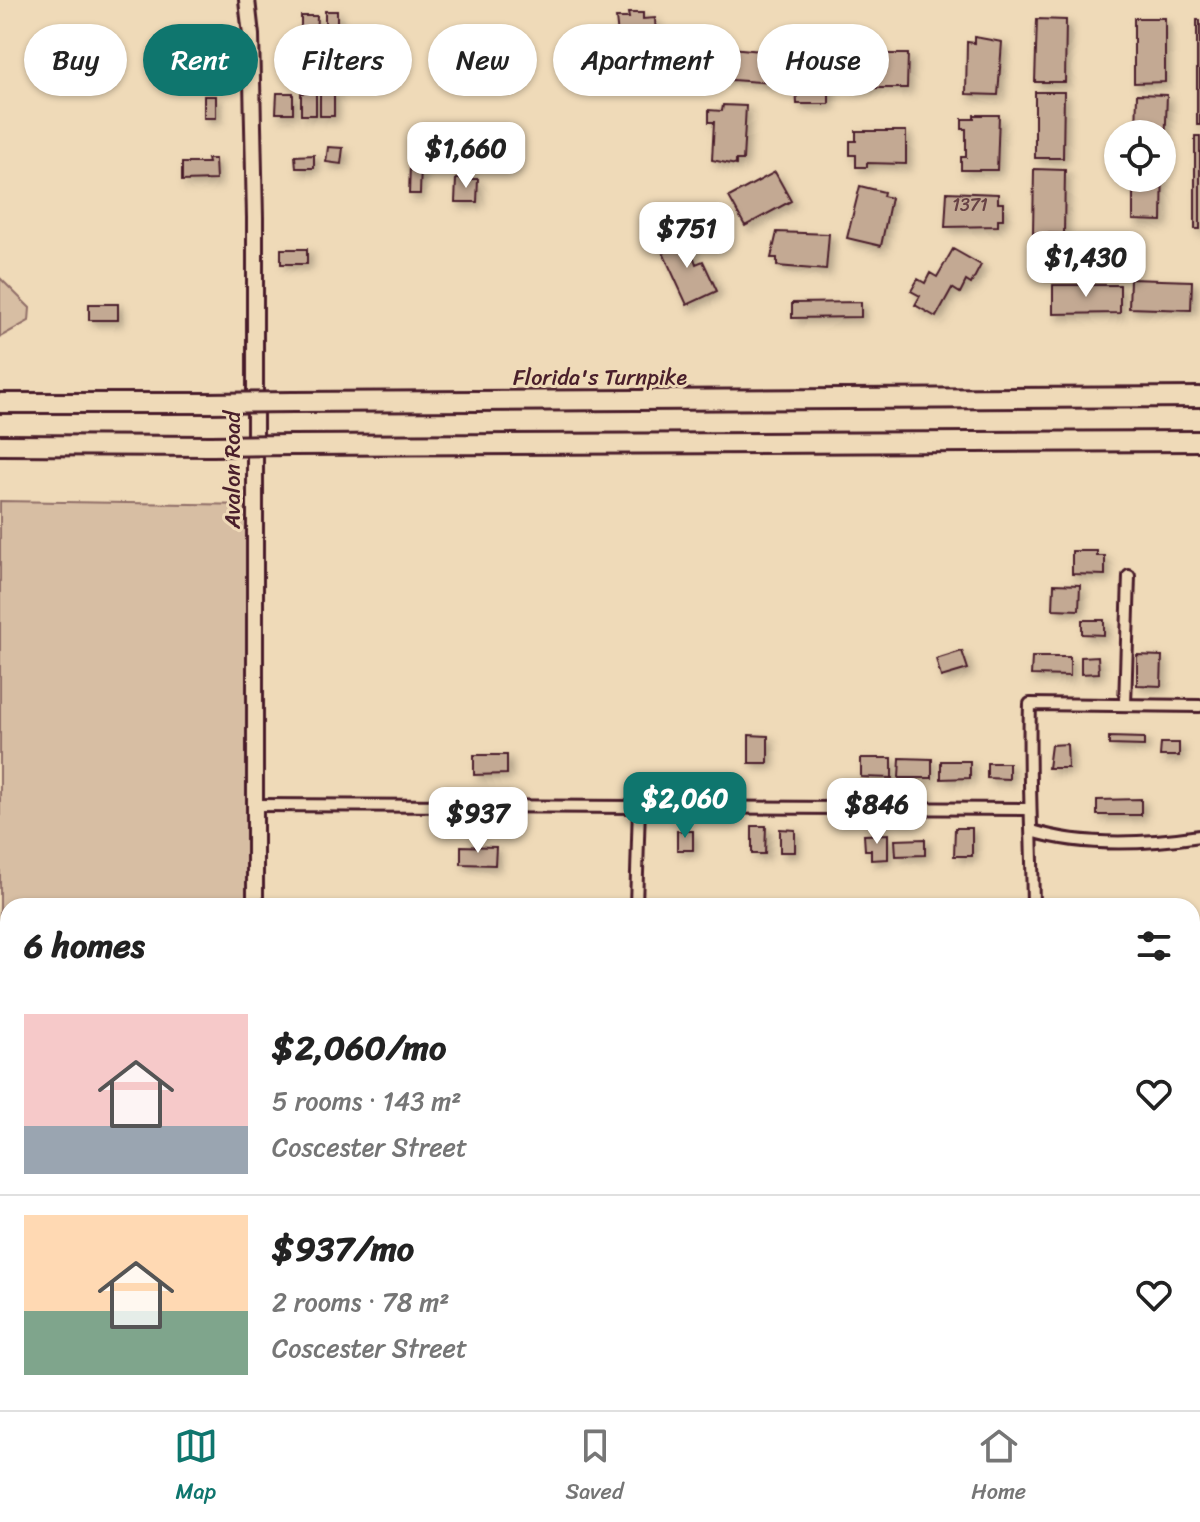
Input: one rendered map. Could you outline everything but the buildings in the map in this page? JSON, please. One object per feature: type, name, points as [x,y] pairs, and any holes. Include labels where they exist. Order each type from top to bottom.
[{"type":"highway","name":"Florida's Turnpike","points":[[0,403],[1200,397]]},
{"type":"highway","points":[[0,445],[1200,441]]},
{"type":"main road","name":"Avalon Road","points":[[247,0],[250,24]]},
{"type":"main road","name":"Avalon Road","points":[[252,24],[255,0]]},
{"type":"main road","name":"Avalon Road","points":[[251,96],[255,898]]},
{"type":"street","points":[[1125,705],[1129,576]]},
{"type":"street","points":[[1033,898],[1032,831],[1028,809],[1030,704],[1200,706]]},
{"type":"street","points":[[255,805],[1028,809]]},
{"type":"street","points":[[636,898],[639,806]]},
{"type":"street","points":[[1032,831],[1072,839],[1134,842],[1200,836]]},
{"type":"shaded area","points":[[0,278],[30,308],[29,321],[0,337]]},
{"type":"shaded area","points":[[0,501],[253,505],[255,898],[0,898]]}]
